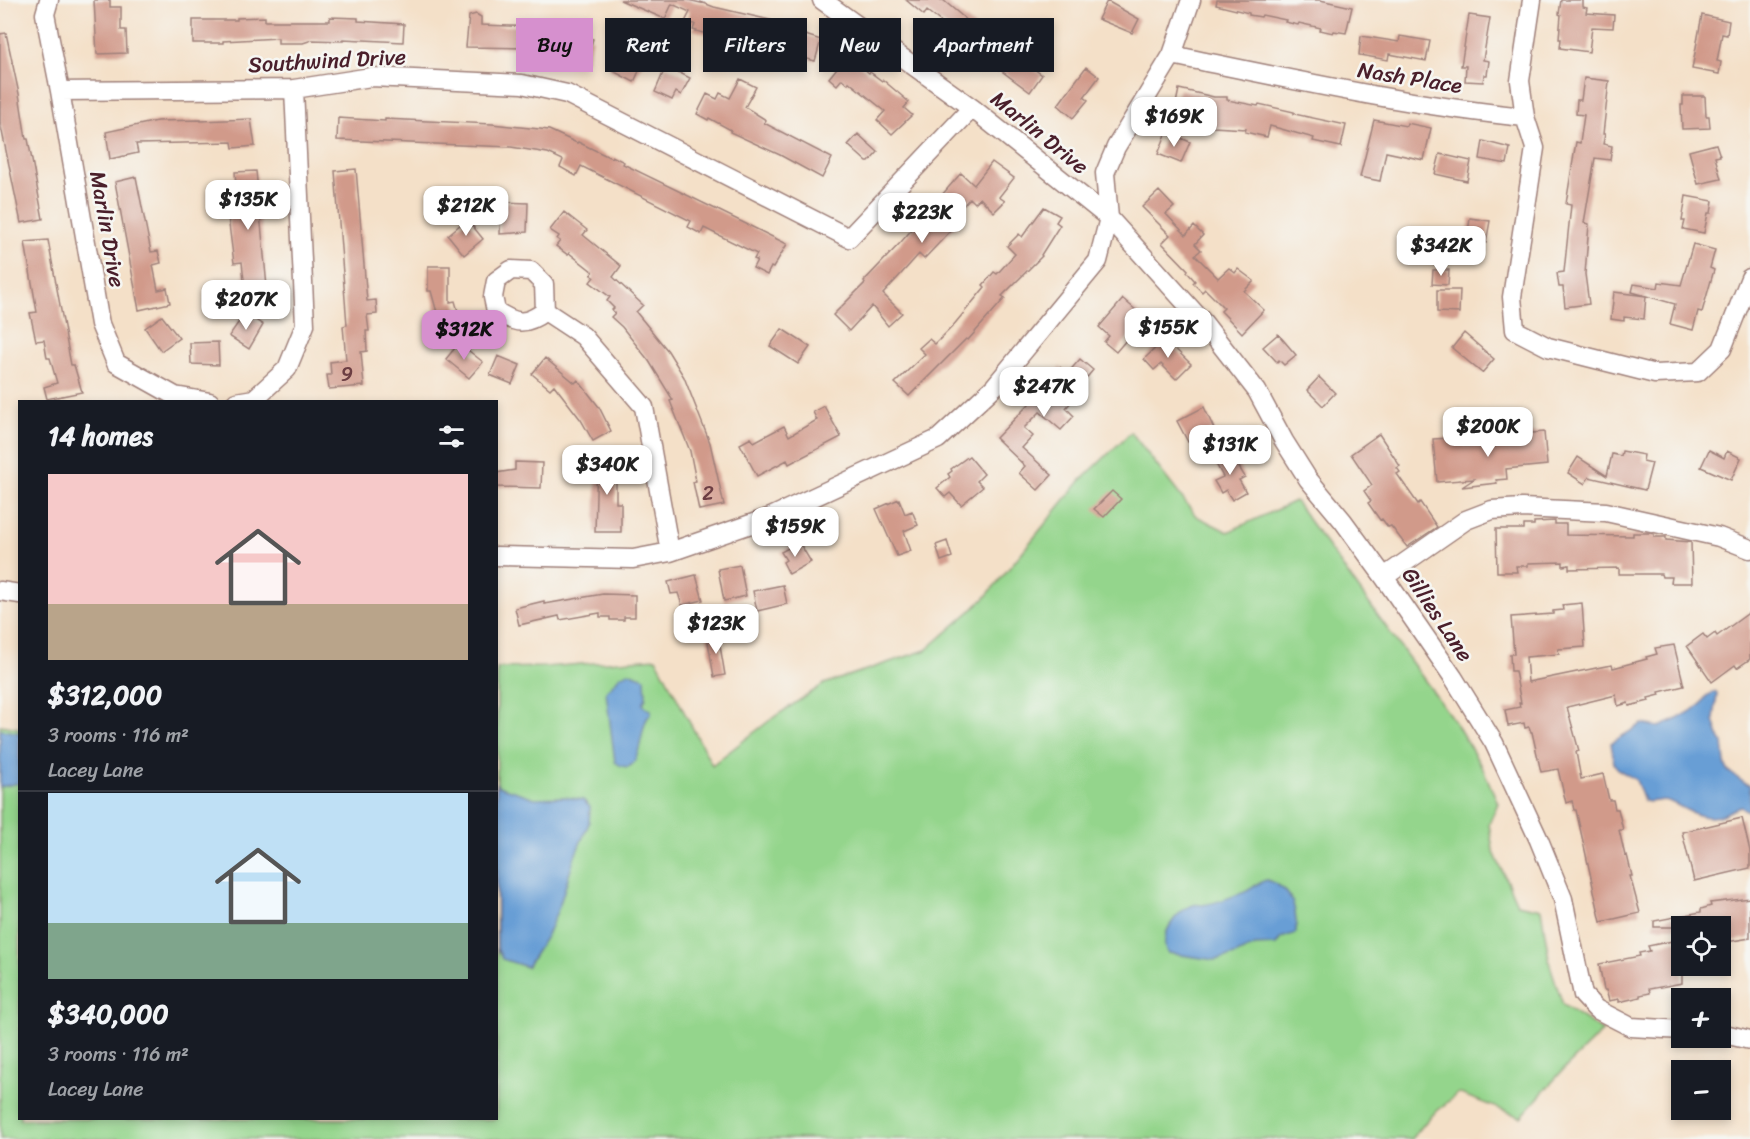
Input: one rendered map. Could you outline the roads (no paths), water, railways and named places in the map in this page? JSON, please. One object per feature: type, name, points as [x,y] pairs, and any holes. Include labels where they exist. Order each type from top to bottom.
[{"type":"street","name":"Marlin Drive","points":[[49,0],[45,14],[100,324],[116,363],[175,396],[198,400]]},
{"type":"street","name":"Marlin Drive","points":[[822,0],[972,108],[1109,218]]},
{"type":"street","points":[[498,556],[633,559],[670,552],[771,516],[938,439],[994,387],[1098,261],[1109,218],[1105,174],[1116,147],[1172,55],[1191,0]]},
{"type":"street","points":[[1532,0],[1520,81],[1525,117],[1535,148],[1512,297],[1515,330],[1548,347],[1655,374],[1698,372],[1722,349],[1750,278]]},
{"type":"street","name":"Nash Place","points":[[1172,55],[1371,96],[1449,109],[1525,117]]},
{"type":"street","name":"Southwind Drive","points":[[60,91],[294,88],[371,77],[522,84],[567,94],[849,238],[972,108]]},
{"type":"street","points":[[256,400],[287,369],[305,325],[294,88]]},
{"type":"street","name":"Gillies Lane","points":[[1109,218],[1203,322],[1257,390],[1284,441],[1308,479],[1343,521],[1384,577],[1453,677],[1494,743],[1539,840],[1563,900],[1583,995],[1596,1009],[1630,1027],[1671,1029]]},
{"type":"street","points":[[545,311],[583,336],[644,407],[670,552]]},
{"type":"street","points":[[1384,577],[1466,520],[1492,510],[1606,512],[1719,537],[1750,549]]},
{"type":"street","points":[[0,591],[18,594]]},
{"type":"street","points":[[1731,1036],[1750,1040]]},
{"type":"water","points":[[628,672],[645,678],[646,697],[643,704],[651,710],[651,714],[644,728],[636,759],[631,765],[625,767],[615,762],[606,692],[620,676]]},
{"type":"water","points":[[1715,692],[1717,694],[1714,720],[1723,743],[1725,763],[1728,771],[1750,785],[1750,812],[1741,807],[1718,816],[1704,817],[1668,801],[1644,801],[1636,780],[1619,770],[1614,764],[1611,743],[1642,724],[1659,727],[1674,721],[1700,706],[1706,696]]},
{"type":"water","points":[[0,730],[18,733],[18,783],[0,787]]},
{"type":"water","points":[[498,786],[535,798],[565,797],[583,800],[590,807],[589,823],[547,935],[527,967],[502,959],[498,950]]},
{"type":"water","points":[[1267,880],[1283,888],[1292,900],[1296,915],[1296,933],[1281,938],[1276,945],[1254,946],[1235,955],[1215,960],[1168,953],[1165,947],[1167,933],[1180,912],[1194,905],[1207,904],[1246,892]]}]
